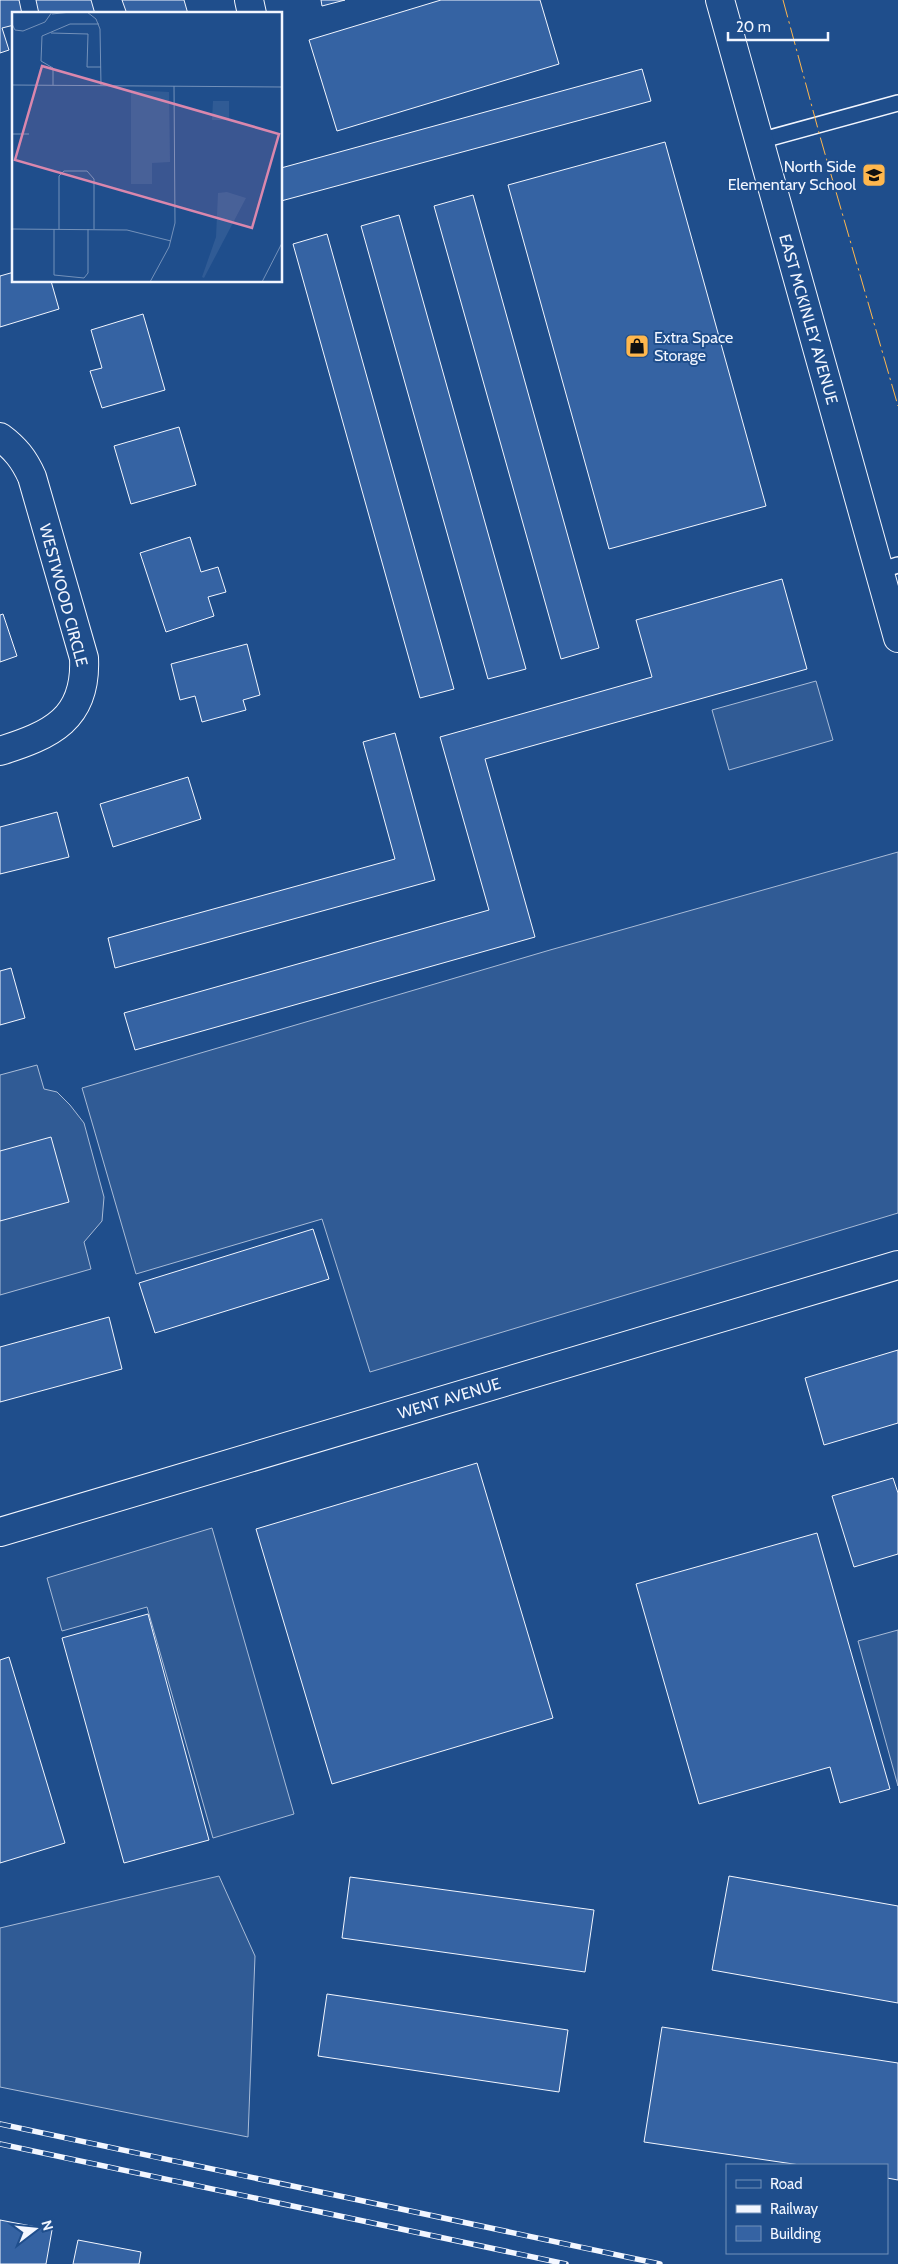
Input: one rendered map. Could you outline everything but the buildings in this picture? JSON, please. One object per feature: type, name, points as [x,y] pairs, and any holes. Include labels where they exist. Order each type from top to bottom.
[{"type":"street","name":"EAST MCKINLEY AVENUE","points":[[720,0],[760,141],[889,568],[898,638]]},
{"type":"street","name":"WESTWOOD CIRCLE","points":[[0,437],[14,448],[26,463],[32,477],[84,658],[85,677],[77,704],[59,726],[35,740],[0,750]]},
{"type":"street","name":"WENT AVENUE","points":[[0,1532],[898,1265]]},
{"type":"lane","points":[[760,141],[898,103]]},
{"type":"shaded area","points":[[816,681],[833,740],[729,770],[712,710]]},
{"type":"shaded area","points":[[898,852],[898,1213],[370,1372],[322,1219],[136,1274],[82,1088],[550,950]]},
{"type":"shaded area","points":[[37,1065],[44,1089],[57,1092],[84,1123],[104,1197],[102,1221],[84,1242],[91,1269],[0,1295],[0,1075]]},
{"type":"shaded area","points":[[212,1528],[294,1814],[213,1838],[147,1607],[62,1631],[47,1578]]},
{"type":"shaded area","points":[[898,1630],[898,1786],[858,1641]]},
{"type":"shaded area","points":[[219,1876],[255,1956],[248,2137],[0,2087],[0,1928]]},
{"type":"railway","points":[[0,2124],[660,2264]]},
{"type":"railway","points":[[0,2144],[566,2264]]},
{"type":"power","points":[[783,0],[821,140],[898,406]]},
{"type":"place","name":"North Side Elementary School","points":[[874,175]]},
{"type":"place","name":"Extra Space Storage","points":[[637,346]]}]
